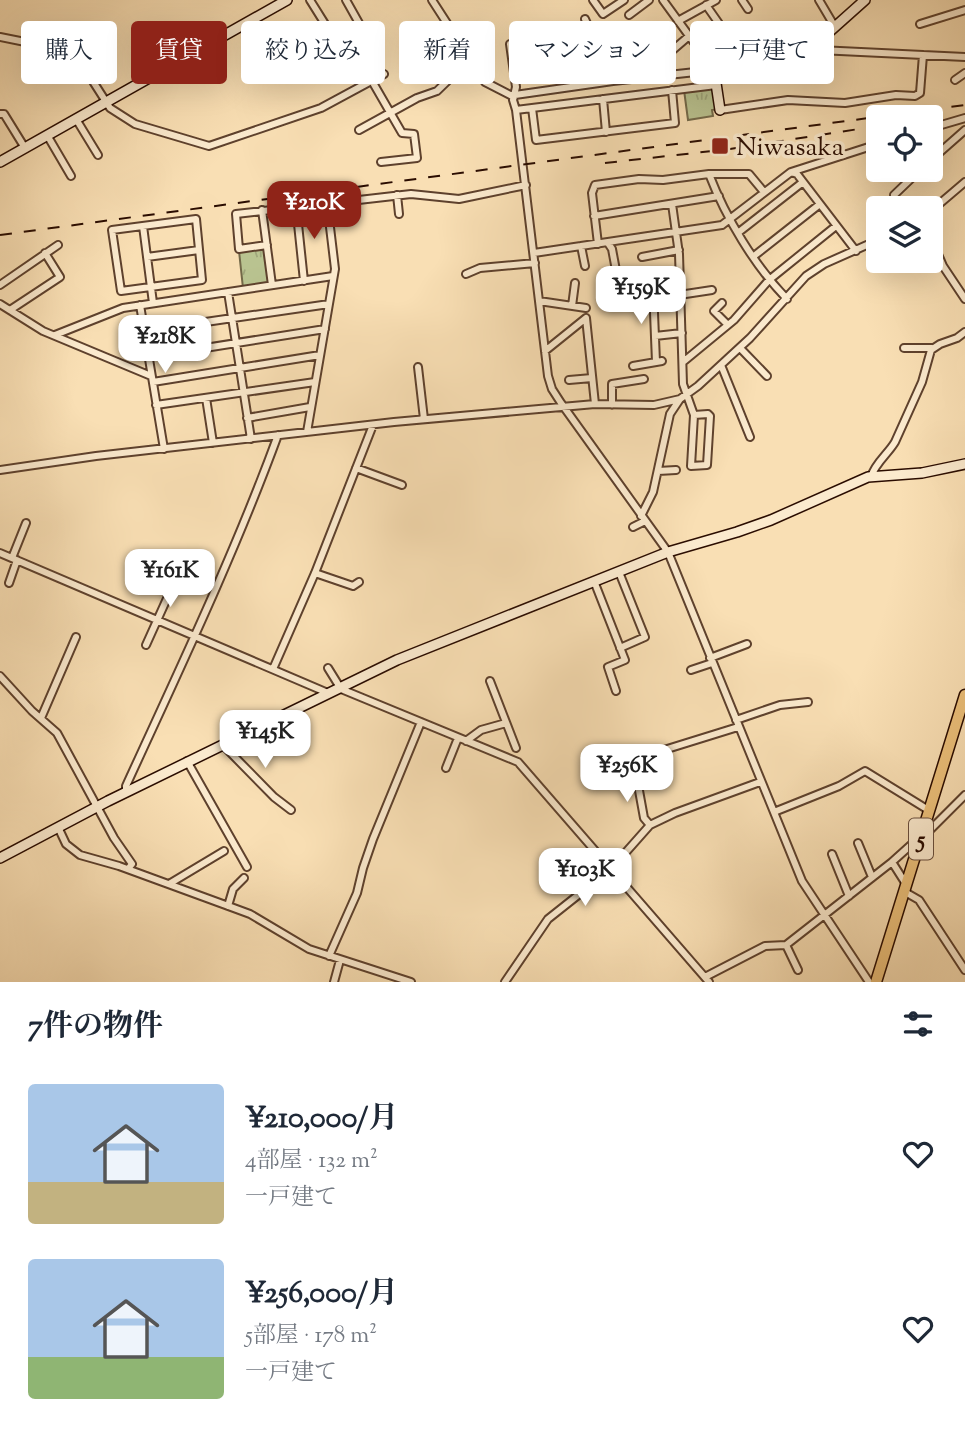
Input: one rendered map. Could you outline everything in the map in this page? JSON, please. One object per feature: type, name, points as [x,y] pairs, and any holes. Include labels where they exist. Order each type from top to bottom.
[{"type":"main road","name":"5","points":[[876,982],[965,695]]},
{"type":"street","points":[[0,162],[272,4],[287,0]]},
{"type":"street","points":[[310,0],[323,21]]},
{"type":"street","points":[[346,0],[358,21]]},
{"type":"street","points":[[432,0],[447,21]]},
{"type":"street","points":[[593,0],[603,15],[624,0]]},
{"type":"street","points":[[629,15],[649,0]]},
{"type":"street","points":[[663,0],[689,36],[676,47]]},
{"type":"street","points":[[678,21],[716,0]]},
{"type":"street","points":[[742,0],[748,9]]},
{"type":"street","points":[[819,0],[835,27],[864,0]]},
{"type":"street","points":[[706,5],[717,21]]},
{"type":"street","points":[[920,24],[965,10]]},
{"type":"street","points":[[0,37],[46,46],[67,57],[87,72],[114,111],[143,127],[209,146],[313,111],[366,84]]},
{"type":"street","points":[[834,51],[965,57]]},
{"type":"street","points":[[516,110],[716,85],[720,110],[788,100],[845,103],[896,94],[915,96],[920,93],[923,55]]},
{"type":"street","points":[[955,80],[965,73]]},
{"type":"street","points":[[374,84],[402,133],[414,134],[417,158],[381,162]]},
{"type":"street","points":[[359,130],[417,98],[438,91],[445,84]]},
{"type":"street","points":[[489,84],[515,96],[593,84]]},
{"type":"street","points":[[514,84],[545,351],[552,389],[668,552],[802,881],[869,982]]},
{"type":"street","points":[[532,108],[536,140],[606,132],[675,123],[672,90]]},
{"type":"street","points":[[603,99],[606,132]]},
{"type":"street","points":[[0,114],[4,114],[24,148]]},
{"type":"street","points":[[943,124],[965,118]]},
{"type":"street","points":[[76,119],[98,155]]},
{"type":"street","points":[[943,149],[965,130]]},
{"type":"street","points":[[47,135],[71,176]]},
{"type":"street","points":[[534,253],[722,225],[791,172],[866,148]]},
{"type":"street","points":[[791,172],[797,174],[856,251]]},
{"type":"street","points":[[598,244],[592,191],[595,185],[709,174],[749,174],[764,192]]},
{"type":"street","points":[[709,174],[730,218],[769,280],[787,299]]},
{"type":"street","points":[[739,232],[803,182]]},
{"type":"street","points":[[894,195],[908,182]]},
{"type":"street","points":[[943,201],[965,182]]},
{"type":"street","points":[[267,245],[239,249],[236,214],[296,205],[411,194],[459,199],[526,185]]},
{"type":"street","points":[[397,195],[399,214]]},
{"type":"street","points":[[594,216],[719,196]]},
{"type":"street","points":[[307,432],[333,276],[334,253],[327,202]]},
{"type":"street","points":[[671,204],[677,232],[683,396],[694,415],[691,466],[707,466],[710,416],[694,415]]},
{"type":"street","points":[[754,256],[820,204]]},
{"type":"street","points":[[296,205],[304,281]]},
{"type":"street","points":[[262,210],[272,285]]},
{"type":"street","points":[[196,219],[202,280],[121,291],[112,230],[143,226],[196,219]]},
{"type":"street","points":[[143,226],[153,303]]},
{"type":"street","points":[[683,362],[728,325],[769,280],[836,226]]},
{"type":"street","points":[[608,243],[612,249],[618,281],[630,286],[679,294],[712,290]]},
{"type":"street","points":[[1,281],[58,245]]},
{"type":"street","points":[[581,246],[585,266]]},
{"type":"street","points":[[633,527],[643,518],[651,498],[670,414],[683,396],[740,348],[806,276],[819,267],[866,246]]},
{"type":"street","points":[[147,257],[199,250]]},
{"type":"street","points":[[642,257],[678,250]]},
{"type":"street","points":[[10,310],[60,277],[45,254]]},
{"type":"street","points":[[466,274],[480,268],[535,263]]},
{"type":"street","points":[[943,266],[965,299]]},
{"type":"street","points":[[55,335],[117,309],[333,276]]},
{"type":"street","points":[[572,306],[575,283]]},
{"type":"street","points":[[633,366],[659,361],[653,288]]},
{"type":"street","points":[[228,292],[251,439]]},
{"type":"street","points":[[539,301],[586,308]]},
{"type":"street","points":[[722,303],[714,311],[728,325]]},
{"type":"street","points":[[0,304],[43,331],[152,379],[320,355]]},
{"type":"street","points":[[144,331],[329,304]]},
{"type":"street","points":[[140,305],[164,449]]},
{"type":"street","points":[[545,351],[586,318],[595,404]]},
{"type":"street","points":[[148,357],[325,329]]},
{"type":"street","points":[[904,348],[932,348],[965,332]]},
{"type":"street","points":[[655,336],[682,333]]},
{"type":"street","points":[[740,348],[767,376]]},
{"type":"street","points":[[871,477],[873,470],[895,442],[917,394],[932,348]]},
{"type":"street","points":[[722,365],[750,437]]},
{"type":"street","points":[[418,367],[424,419]]},
{"type":"street","points":[[569,380],[592,377]]},
{"type":"street","points":[[612,405],[612,384],[644,379]]},
{"type":"street","points":[[156,405],[315,382]]},
{"type":"street","points":[[0,470],[96,456],[424,419],[595,404],[654,405],[683,396]]},
{"type":"street","points":[[206,398],[213,443]]},
{"type":"street","points":[[247,418],[310,407]]},
{"type":"street","points":[[274,669],[373,425]]},
{"type":"street","points":[[126,791],[231,558],[278,435]]},
{"type":"street","points":[[0,858],[126,791],[397,660],[668,552],[771,520],[871,477],[922,473],[965,464]]},
{"type":"street","points":[[356,468],[402,485]]},
{"type":"street","points":[[658,471],[676,470]]},
{"type":"street","points":[[9,583],[26,523]]},
{"type":"street","points":[[0,553],[328,693]]},
{"type":"street","points":[[619,572],[645,638],[620,648]]},
{"type":"street","points":[[315,573],[353,586],[359,582]]},
{"type":"street","points":[[594,581],[625,660],[608,667],[616,691]]},
{"type":"street","points":[[146,645],[169,594]]},
{"type":"street","points":[[41,718],[76,637]]},
{"type":"street","points":[[691,670],[747,644]]},
{"type":"street","points":[[328,668],[340,688],[523,766],[707,980],[765,946],[786,944],[912,844],[920,845]]},
{"type":"street","points":[[0,676],[57,733],[114,838],[132,864],[128,869]]},
{"type":"street","points":[[490,681],[516,748]]},
{"type":"street","points":[[650,825],[642,811],[634,763],[780,705],[808,702]]},
{"type":"street","points":[[329,956],[357,892],[369,850],[421,722]]},
{"type":"street","points":[[466,741],[481,730],[506,723]]},
{"type":"street","points":[[446,768],[458,738]]},
{"type":"street","points":[[223,745],[274,797],[291,810]]},
{"type":"street","points":[[187,761],[247,867]]},
{"type":"street","points":[[774,812],[839,786],[865,771],[930,811]]},
{"type":"street","points":[[505,982],[548,919],[611,869],[650,825],[760,782]]},
{"type":"street","points":[[924,832],[930,830],[965,795]]},
{"type":"street","points":[[58,827],[66,844],[80,855],[128,869],[250,914],[309,949],[411,982]]},
{"type":"street","points":[[858,843],[872,877]]},
{"type":"street","points":[[169,884],[224,851]]},
{"type":"street","points":[[832,854],[849,896]]},
{"type":"street","points":[[892,862],[906,889],[919,900],[965,970]]},
{"type":"street","points":[[228,906],[233,889],[244,878]]},
{"type":"street","points":[[786,944],[798,970]]},
{"type":"street","points":[[334,982],[340,960]]},
{"type":"green space","points":[[715,86],[719,109],[712,110],[713,116],[688,120],[684,90]]},
{"type":"green space","points":[[266,247],[270,284],[243,288],[239,251]]},
{"type":"railway","points":[[0,235],[965,105]]},
{"type":"railway","points":[[605,163],[730,149],[866,128]]},
{"type":"place","name":"Niwasaka","points":[[720,146]]}]
